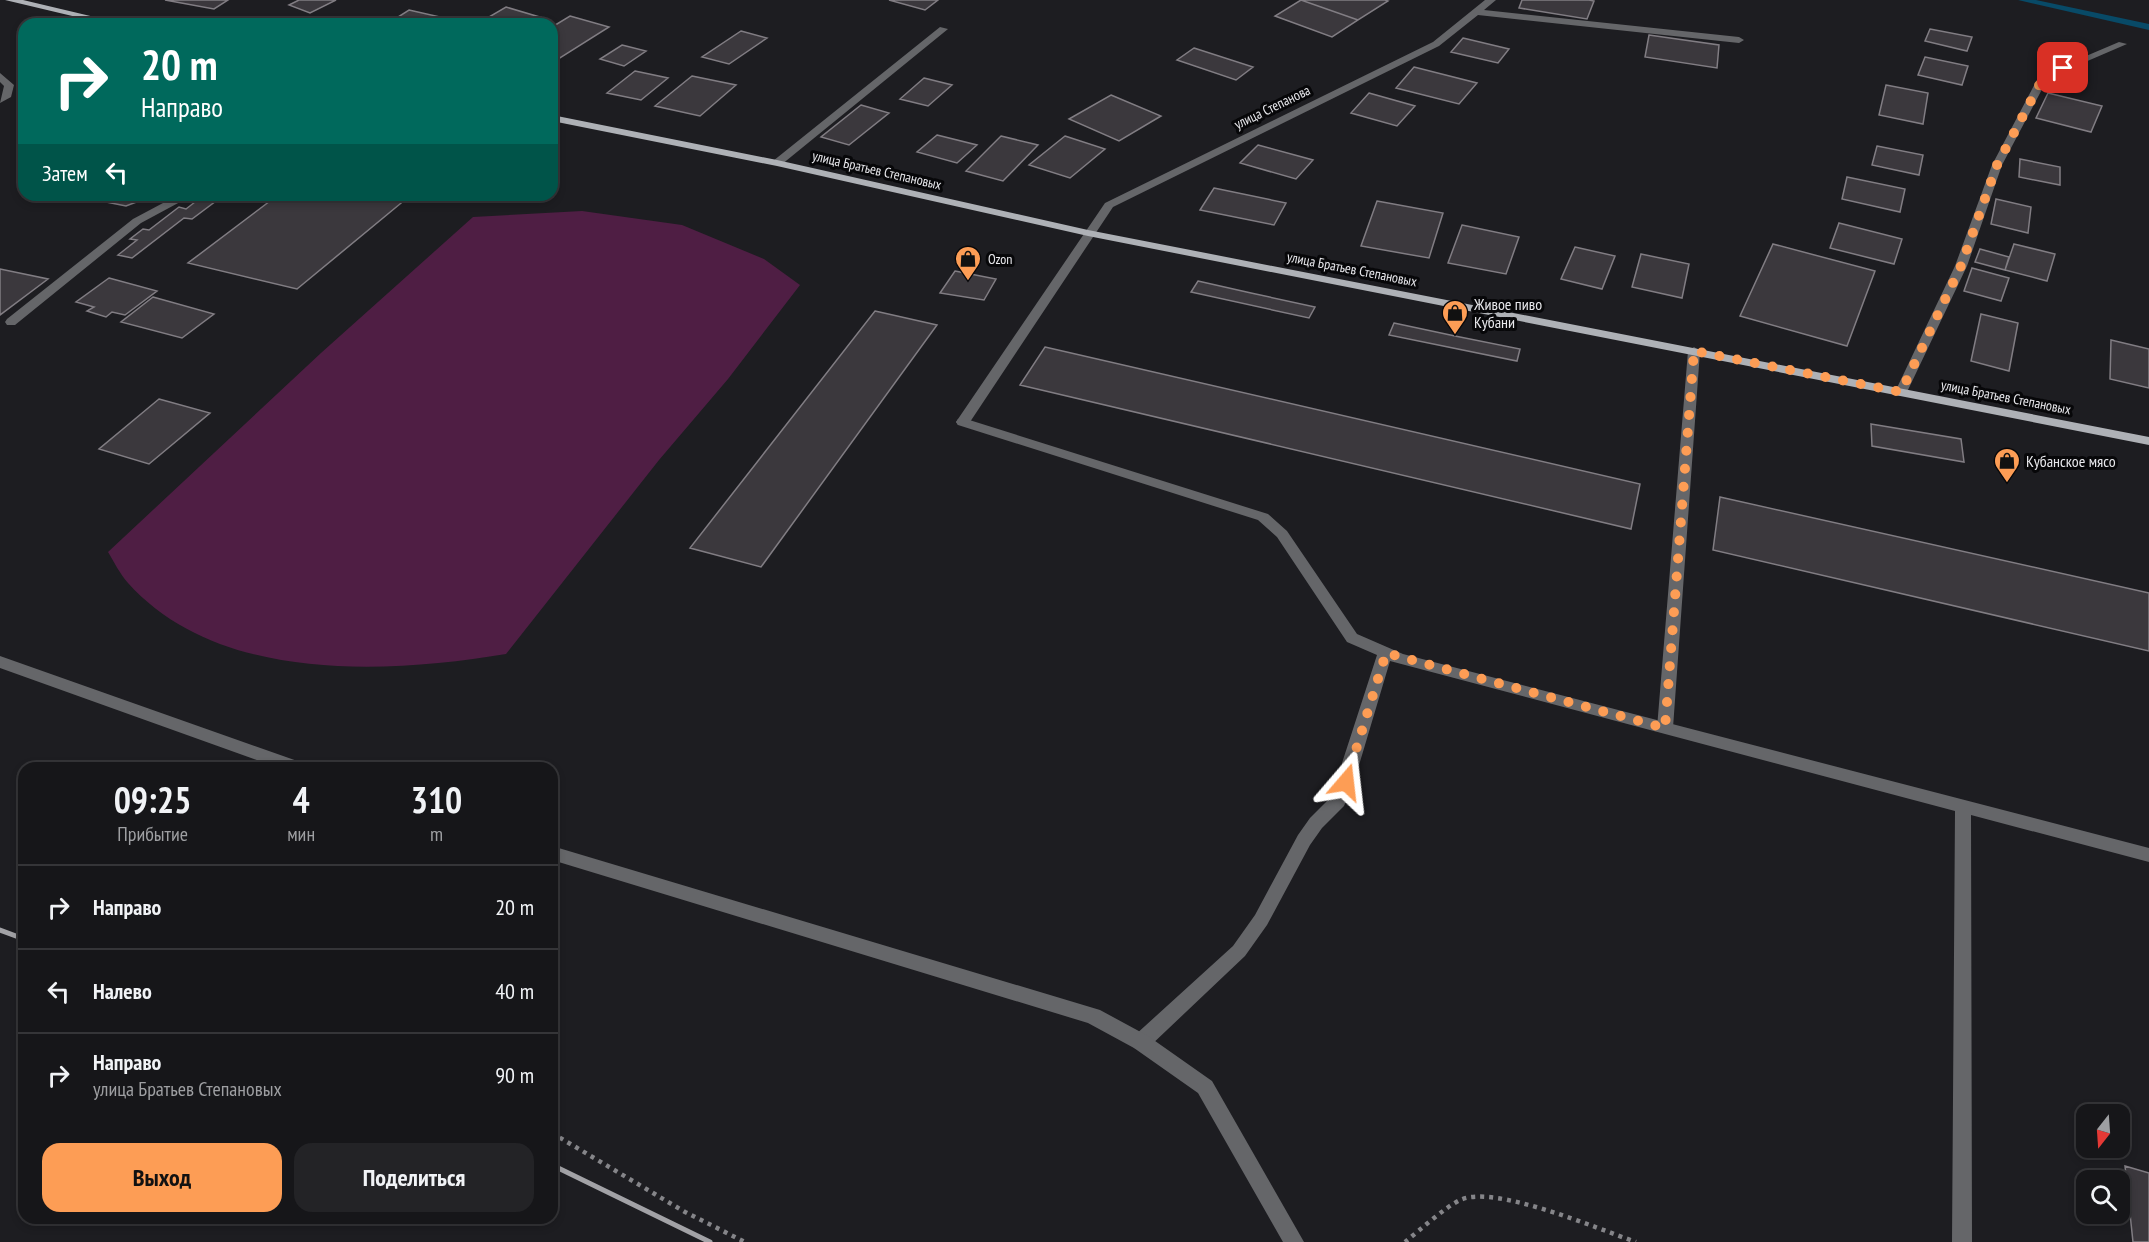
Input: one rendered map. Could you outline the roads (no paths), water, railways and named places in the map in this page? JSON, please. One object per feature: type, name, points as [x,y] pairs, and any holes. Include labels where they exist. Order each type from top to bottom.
[{"type":"main road","points":[[10,0],[92,18]]},
{"type":"main road","name":"улица Братьев Степановых","points":[[558,119],[777,163],[1088,233],[2149,441]]},
{"type":"street","name":"улица Степанова","points":[[1386,653],[1352,639],[1282,534],[1263,517],[963,422],[1109,204],[1436,44],[1491,0]]},
{"type":"street","points":[[1475,12],[1739,40]]},
{"type":"street","points":[[777,163],[943,29]]},
{"type":"street","points":[[1901,392],[1961,266],[1997,165],[2044,76],[2122,45]]},
{"type":"street","points":[[0,76],[9,85],[7,95],[0,100]]},
{"type":"street","points":[[11,322],[137,221],[175,201]]},
{"type":"street","points":[[1665,728],[1694,351]]},
{"type":"street","points":[[1141,1042],[1239,951],[1261,920],[1310,831],[1338,801],[1386,653],[2149,855]]},
{"type":"street","points":[[0,662],[280,762]]},
{"type":"street","points":[[1962,1242],[1963,806]]},
{"type":"street","points":[[558,855],[1093,1016],[1141,1042],[1205,1087],[1213,1097],[1294,1242]]},
{"type":"waterway","points":[[2023,0],[2149,27]]},
{"type":"railway","points":[[0,930],[18,937]]},
{"type":"railway","points":[[558,1168],[710,1242]]},
{"type":"place","name":"Ozon","points":[[968,282]]},
{"type":"place","name":"Живое пиво Кубани","points":[[1455,336]]},
{"type":"place","name":"Кубанское мясо","points":[[2007,484]]}]
